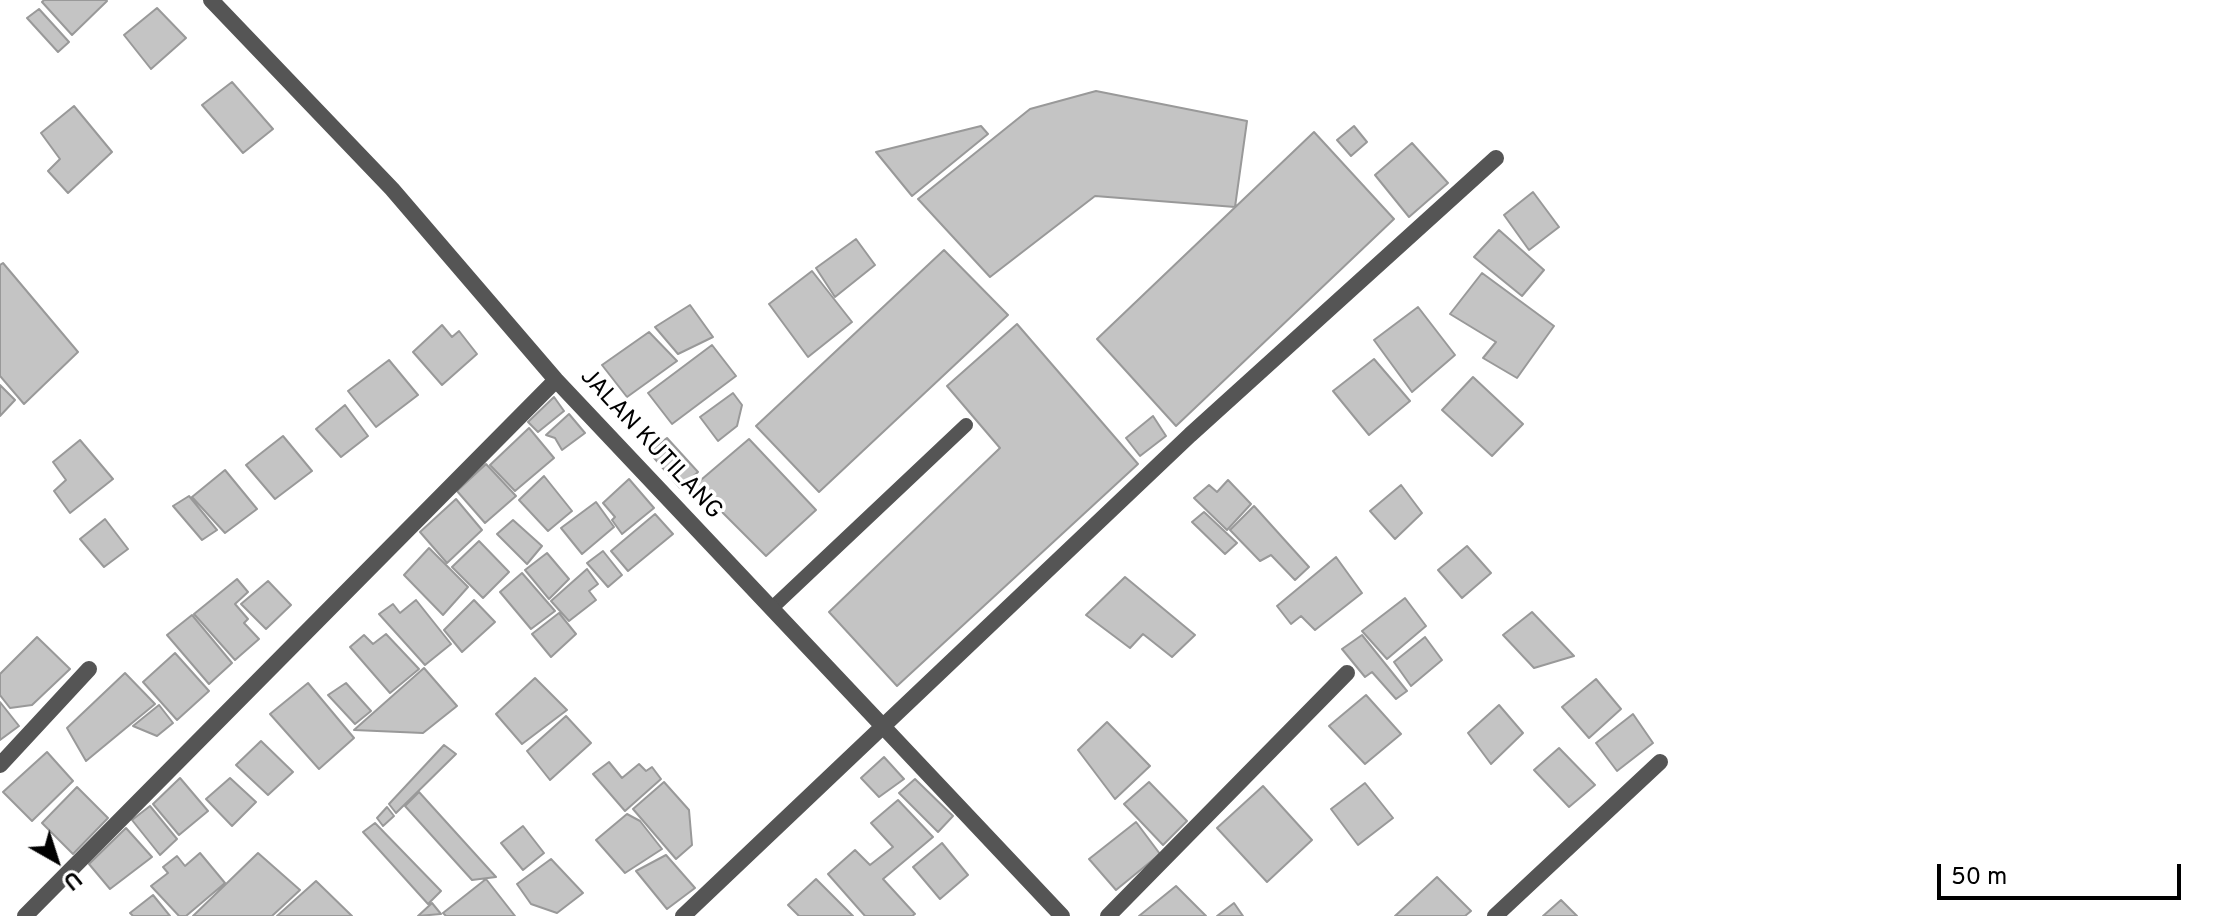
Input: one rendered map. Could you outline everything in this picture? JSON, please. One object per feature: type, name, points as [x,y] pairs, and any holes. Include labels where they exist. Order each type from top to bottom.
[{"type":"street","name":"JALAN KUTILANG","points":[[211,0],[392,189],[556,380],[1062,916]]},
{"type":"street","points":[[683,916],[1190,435],[1496,158]]},
{"type":"street","points":[[25,916],[556,380]]},
{"type":"street","points":[[0,765],[89,669]]},
{"type":"street","points":[[1108,916],[1347,673]]},
{"type":"street","points":[[1495,916],[1660,762]]},
{"type":"lane","points":[[772,608],[966,425]]},
{"type":"building","points":[[107,1],[72,35],[42,2]]},
{"type":"building","points":[[157,8],[186,38],[151,69],[124,35]]},
{"type":"building","points":[[39,9],[69,42],[58,52],[27,18]]},
{"type":"building","points":[[232,82],[273,129],[243,153],[202,105]]},
{"type":"building","points":[[1096,91],[1247,121],[1235,207],[1095,196],[990,277],[918,199],[1030,109]]},
{"type":"building","points":[[74,106],[112,152],[68,193],[48,171],[60,159],[41,133]]},
{"type":"building","points":[[981,126],[988,134],[912,196],[876,152]]},
{"type":"building","points":[[1354,126],[1367,142],[1351,156],[1337,140]]},
{"type":"building","points":[[1314,132],[1394,219],[1176,426],[1097,339]]},
{"type":"building","points":[[1412,143],[1448,183],[1409,217],[1375,175]]},
{"type":"building","points":[[1533,192],[1559,227],[1529,250],[1504,215]]},
{"type":"building","points":[[1499,230],[1544,270],[1522,296],[1474,257]]},
{"type":"building","points":[[856,239],[875,265],[835,297],[816,268]]},
{"type":"building","points":[[944,250],[1008,315],[819,492],[756,426]]},
{"type":"building","points":[[3,263],[78,352],[24,404],[0,376],[0,265]]},
{"type":"building","points":[[812,271],[852,322],[808,357],[769,304]]},
{"type":"building","points":[[1482,273],[1554,326],[1517,378],[1483,358],[1496,342],[1450,314]]},
{"type":"building","points":[[690,305],[713,337],[678,354],[655,327]]},
{"type":"building","points":[[1418,307],[1455,355],[1412,392],[1374,340]]},
{"type":"building","points":[[1017,324],[1138,464],[897,686],[829,612],[1000,448],[947,386]]},
{"type":"building","points":[[442,325],[452,337],[459,331],[477,354],[442,385],[413,352]]},
{"type":"building","points":[[649,332],[677,361],[627,397],[602,365]]},
{"type":"building","points":[[712,345],[736,376],[672,424],[648,393]]},
{"type":"building","points":[[1374,359],[1410,401],[1369,435],[1333,391]]},
{"type":"building","points":[[389,360],[418,395],[376,427],[348,391]]},
{"type":"building","points":[[1473,377],[1523,424],[1492,456],[1442,410]]},
{"type":"building","points":[[0,385],[15,400],[0,416]]},
{"type":"building","points":[[733,393],[742,405],[737,426],[718,441],[700,417]]},
{"type":"building","points":[[554,397],[564,411],[538,432],[528,422]]},
{"type":"building","points":[[345,405],[368,436],[341,457],[316,429]]},
{"type":"building","points":[[569,414],[585,433],[562,450],[555,438],[546,435]]},
{"type":"building","points":[[1153,416],[1166,436],[1140,456],[1126,438]]},
{"type":"building","points":[[529,428],[554,458],[515,491],[490,465]]},
{"type":"building","points":[[283,436],[312,471],[275,499],[246,465]]},
{"type":"building","points":[[667,438],[698,472],[680,488],[649,452]]},
{"type":"building","points":[[749,439],[816,510],[766,556],[695,485]]},
{"type":"building","points":[[80,440],[113,479],[70,513],[54,491],[66,480],[53,462]]},
{"type":"building","points":[[486,464],[516,496],[485,523],[457,491]]},
{"type":"building","points":[[225,470],[257,509],[225,533],[192,497]]},
{"type":"building","points":[[544,476],[572,511],[548,531],[519,500]]},
{"type":"building","points":[[629,479],[654,508],[622,534],[612,520],[615,517],[603,503]]},
{"type":"building","points":[[1228,480],[1251,504],[1227,530],[1194,498],[1209,485],[1217,492]]},
{"type":"building","points":[[1401,485],[1422,513],[1395,539],[1370,511]]},
{"type":"building","points":[[189,496],[217,530],[202,540],[173,506]]},
{"type":"building","points":[[456,499],[482,530],[447,563],[420,532]]},
{"type":"building","points":[[596,502],[614,527],[582,554],[561,528]]},
{"type":"building","points":[[1254,506],[1309,567],[1295,580],[1271,555],[1260,561],[1230,530]]},
{"type":"building","points":[[1204,512],[1237,543],[1225,554],[1192,522]]},
{"type":"building","points":[[655,514],[673,534],[628,571],[611,551]]},
{"type":"building","points":[[105,519],[128,549],[104,567],[80,539]]},
{"type":"building","points":[[513,520],[542,546],[527,564],[497,534]]},
{"type":"building","points":[[479,541],[509,572],[483,598],[452,567]]},
{"type":"building","points":[[1467,546],[1491,573],[1462,598],[1438,570]]},
{"type":"building","points":[[429,548],[468,587],[443,615],[404,575]]},
{"type":"building","points":[[603,551],[622,575],[608,587],[587,563]]},
{"type":"building","points":[[547,553],[569,579],[549,599],[525,570]]},
{"type":"building","points":[[1336,557],[1362,593],[1315,630],[1301,616],[1291,624],[1277,606]]},
{"type":"building","points":[[587,569],[598,584],[589,591],[596,600],[569,621],[551,601]]},
{"type":"building","points":[[522,573],[555,611],[531,629],[500,592]]},
{"type":"building","points":[[1125,577],[1195,635],[1172,657],[1143,634],[1130,648],[1086,615]]},
{"type":"building","points":[[237,579],[248,592],[235,604],[248,619],[244,623],[259,639],[235,660],[194,614]]},
{"type":"building","points":[[268,581],[291,605],[266,629],[241,604]]},
{"type":"building","points":[[1405,598],[1426,626],[1387,659],[1362,631]]},
{"type":"building","points":[[416,600],[451,644],[425,665],[379,614],[393,604],[400,613]]},
{"type":"building","points":[[474,600],[495,622],[462,652],[444,630]]},
{"type":"building","points":[[1532,612],[1574,656],[1534,668],[1503,635]]},
{"type":"building","points":[[559,613],[576,634],[551,657],[532,634]]},
{"type":"building","points":[[192,615],[232,663],[209,684],[167,635]]},
{"type":"building","points":[[386,634],[419,669],[390,693],[350,647],[364,635],[373,644]]},
{"type":"building","points":[[1362,635],[1407,691],[1396,699],[1372,672],[1365,677],[1342,649]]},
{"type":"building","points":[[37,637],[70,669],[32,705],[10,708],[0,695],[0,674]]},
{"type":"building","points":[[1425,637],[1442,660],[1411,686],[1394,662]]},
{"type":"building","points":[[175,653],[209,691],[177,720],[143,682]]},
{"type":"building","points":[[424,668],[457,706],[423,733],[354,730]]},
{"type":"building","points":[[125,673],[155,704],[86,761],[67,728]]},
{"type":"building","points":[[535,678],[567,710],[522,744],[496,714]]},
{"type":"building","points":[[1596,679],[1621,709],[1589,738],[1562,707]]},
{"type":"building","points":[[308,683],[354,738],[319,769],[270,714]]},
{"type":"building","points":[[346,683],[371,711],[355,724],[328,695]]},
{"type":"building","points":[[1366,695],[1401,734],[1365,764],[1329,726]]},
{"type":"building","points":[[0,702],[19,726],[0,740]]},
{"type":"building","points":[[159,705],[173,723],[157,736],[133,726]]},
{"type":"building","points":[[1499,705],[1523,733],[1491,764],[1468,733]]},
{"type":"building","points":[[1633,714],[1653,743],[1617,771],[1596,743]]},
{"type":"building","points":[[566,716],[591,743],[550,780],[527,751]]},
{"type":"building","points":[[1107,722],[1150,766],[1115,799],[1078,750]]},
{"type":"building","points":[[261,741],[293,772],[268,795],[236,765]]},
{"type":"building","points":[[444,745],[456,754],[396,813],[389,804]]},
{"type":"building","points":[[1559,748],[1595,785],[1569,807],[1534,770]]},
{"type":"building","points":[[47,752],[73,781],[32,821],[3,792]]},
{"type":"building","points":[[884,757],[904,779],[879,797],[861,778]]},
{"type":"building","points":[[609,762],[622,778],[639,764],[646,771],[652,767],[661,779],[625,811],[593,774]]},
{"type":"building","points":[[180,778],[208,811],[179,835],[153,804]]},
{"type":"building","points":[[230,778],[256,802],[232,826],[206,799]]},
{"type":"building","points":[[915,779],[953,816],[938,832],[899,793]]},
{"type":"building","points":[[664,782],[689,810],[692,845],[676,859],[633,809]]},
{"type":"building","points":[[1149,782],[1187,821],[1163,845],[1124,804]]},
{"type":"building","points":[[1365,783],[1393,818],[1358,845],[1331,809]]},
{"type":"building","points":[[1263,786],[1312,840],[1267,882],[1217,828]]},
{"type":"building","points":[[77,787],[108,818],[73,854],[42,823]]},
{"type":"building","points":[[419,792],[496,877],[472,880],[405,806]]},
{"type":"building","points":[[898,800],[933,837],[883,879],[915,914],[865,916],[828,874],[855,850],[870,865],[893,847],[871,823]]},
{"type":"building","points":[[150,806],[177,839],[160,855],[132,820]]},
{"type":"building","points":[[387,807],[394,816],[383,826],[377,818]]},
{"type":"building","points":[[627,814],[640,821],[662,849],[625,873],[596,840]]},
{"type":"building","points":[[1136,822],[1160,854],[1116,890],[1089,859]]},
{"type":"building","points":[[375,823],[441,891],[428,904],[363,832]]},
{"type":"building","points":[[523,826],[544,853],[523,870],[501,843]]},
{"type":"building","points":[[126,828],[152,857],[110,889],[89,864]]},
{"type":"building","points":[[942,843],[968,875],[940,899],[913,867]]},
{"type":"building","points":[[200,853],[225,883],[186,916],[179,916],[151,886],[168,873],[163,867],[177,856],[185,866]]},
{"type":"building","points":[[258,853],[300,890],[272,916],[193,916]]},
{"type":"building","points":[[666,855],[695,888],[667,909],[636,871]]},
{"type":"building","points":[[551,859],[583,893],[557,913],[531,904],[517,884]]},
{"type":"building","points":[[1437,877],[1471,911],[1465,916],[1395,916]]},
{"type":"building","points":[[486,879],[515,916],[446,916],[443,913]]},
{"type":"building","points":[[816,879],[853,916],[799,916],[788,905]]},
{"type":"building","points":[[316,881],[352,916],[277,916]]},
{"type":"building","points":[[1176,886],[1206,916],[1139,916]]},
{"type":"building","points":[[153,895],[170,916],[133,916],[130,913]]},
{"type":"building","points":[[1561,900],[1577,916],[1543,916]]},
{"type":"building","points":[[432,903],[441,914],[418,916]]},
{"type":"building","points":[[1234,903],[1243,916],[1217,916]]}]
